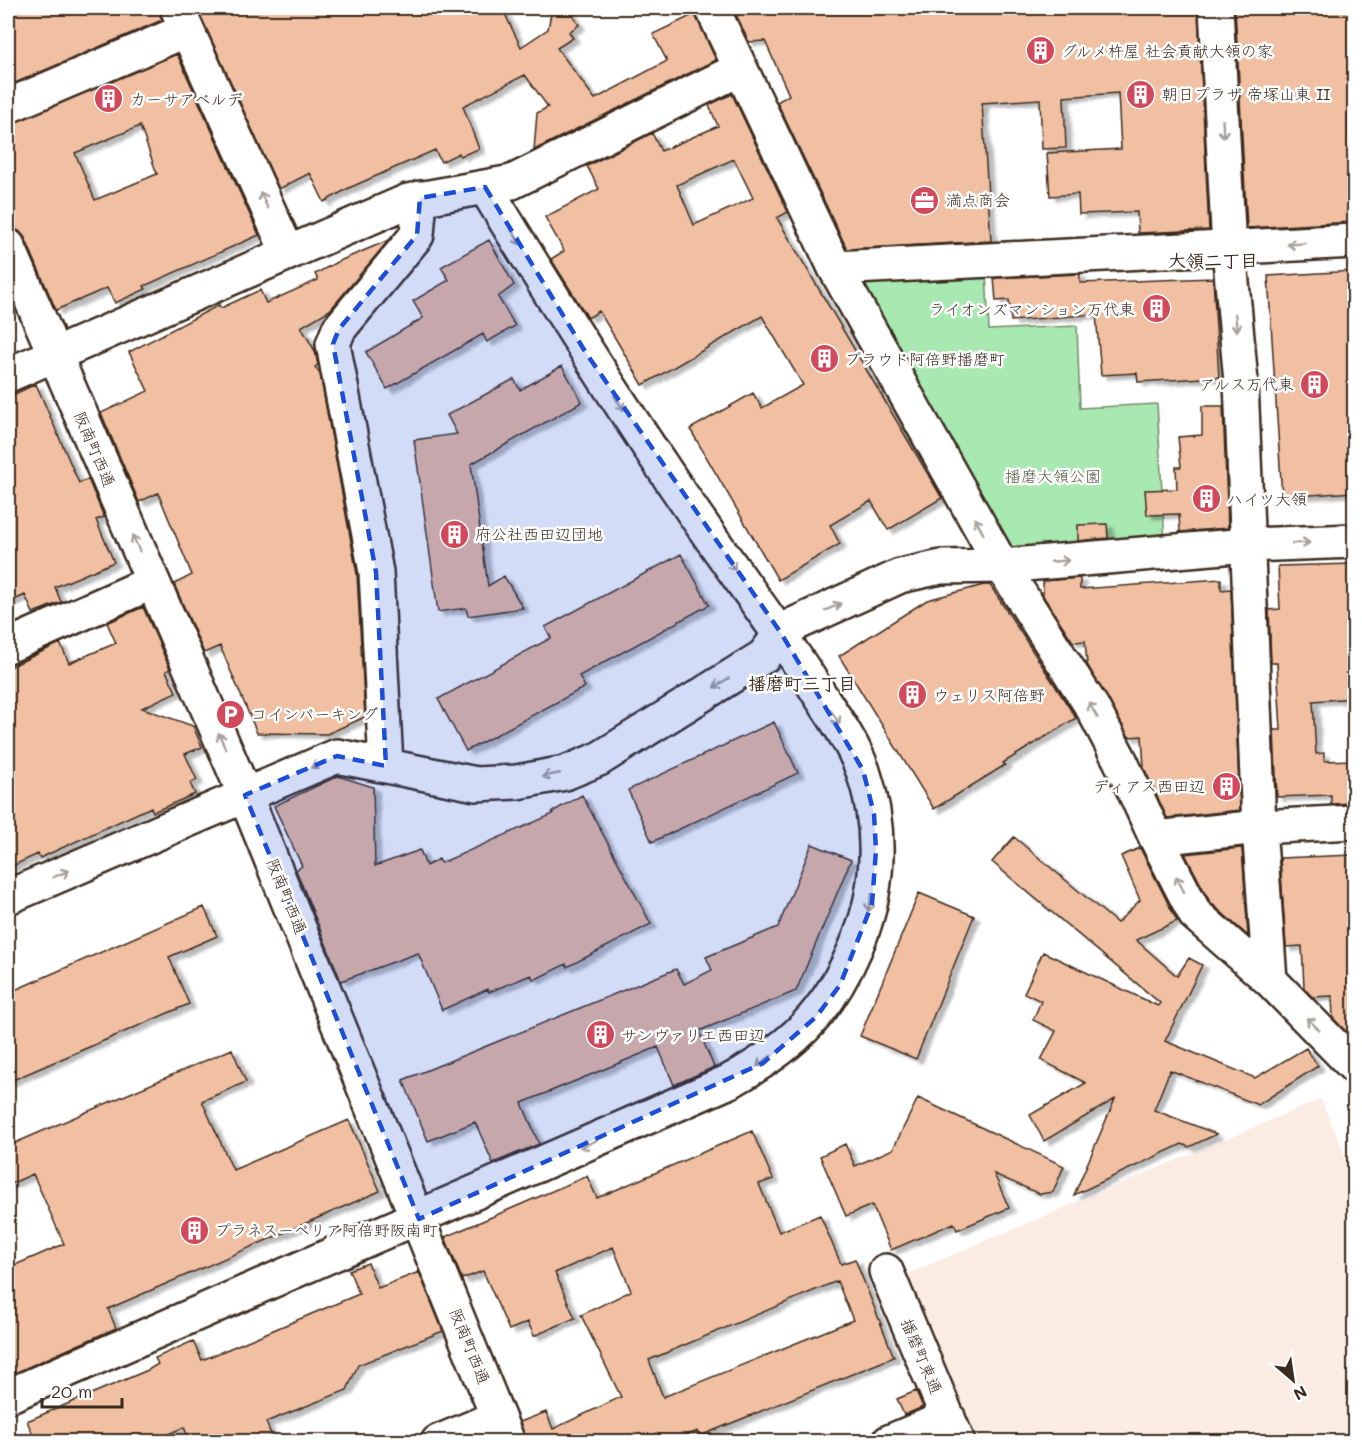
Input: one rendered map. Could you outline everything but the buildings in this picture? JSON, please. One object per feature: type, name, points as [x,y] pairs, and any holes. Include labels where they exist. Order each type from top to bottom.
[{"type":"street","points":[[712,8],[835,268],[1002,566],[1092,707],[1195,914],[1270,980],[1354,1066]]},
{"type":"street","points":[[1216,8],[1229,249],[1241,382],[1259,826],[1270,980]]},
{"type":"street","points":[[8,106],[182,19],[288,253]]},
{"type":"street","points":[[8,375],[408,201],[512,182],[740,69]]},
{"type":"street","points":[[8,1396],[419,1219],[730,1081],[764,1063],[816,1017],[840,985],[872,904],[876,850],[874,814],[863,770],[849,742],[781,633],[688,506],[586,352],[485,187]]},
{"type":"street","points":[[386,766],[376,572],[333,345],[339,329],[417,235],[420,198]]},
{"type":"street","points":[[835,268],[1354,241]]},
{"type":"street","name":"阪南町西通","points":[[8,246],[245,795],[503,1429]]},
{"type":"street","points":[[8,897],[337,756],[476,784],[517,782],[565,773],[599,759],[764,656],[781,633],[900,576],[941,567],[1002,566],[1248,545],[1354,541]]},
{"type":"street","points":[[8,646],[153,582]]},
{"type":"street","points":[[1156,838],[1259,826],[1354,822]]},
{"type":"street","name":"播磨町東通","points":[[886,1271],[953,1430]]},
{"type":"street","points":[[438,1442],[503,1429]]},
{"type":"street","points":[[889,1442],[953,1430]]},
{"type":"highlighted area","points":[[485,187],[586,353],[781,633],[863,770],[874,814],[876,850],[872,904],[840,985],[816,1017],[763,1063],[419,1219],[245,795],[337,756],[386,766],[376,572],[333,344],[339,329],[417,235],[420,198]]},
{"type":"shaded area","points":[[1321,1099],[1354,1176],[1354,1441],[975,1441],[907,1274]]},
{"type":"green space","name":"播磨大領公園","points":[[986,272],[989,330],[1077,326],[1080,408],[1157,404],[1165,543],[1021,551],[1010,546],[855,280]]},
{"type":"place","name":"グルメ杵屋 社会貢献大領の家","points":[[1040,51]]},
{"type":"place","name":"朝日プラザ 帝塚山東 II","points":[[1141,94]]},
{"type":"place","name":"カーサアベルデ","points":[[109,99]]},
{"type":"place","name":"満点商会","points":[[925,200]]},
{"type":"place","name":"ライオンズマンション万代東","points":[[1156,309]]},
{"type":"place","name":"プラウド阿倍野播磨町","points":[[824,359]]},
{"type":"place","name":"アルス万代東","points":[[1315,384]]},
{"type":"place","name":"ハイツ大領","points":[[1206,499]]},
{"type":"place","name":"府公社西田辺団地","points":[[454,534]]},
{"type":"place","name":"ウェリス阿倍野","points":[[912,695]]},
{"type":"place","name":"コインパーキング","points":[[230,714]]},
{"type":"place","name":"ディアス西田辺","points":[[1226,786]]},
{"type":"place","name":"サンヴァリエ西田辺","points":[[600,1035]]},
{"type":"place","name":"プラネスーペリア阿倍野阪南町","points":[[194,1230]]},
{"type":"district","name":"大領二丁目","points":[[1213,261]]},
{"type":"district","name":"播磨町三丁目","points":[[802,684]]}]
